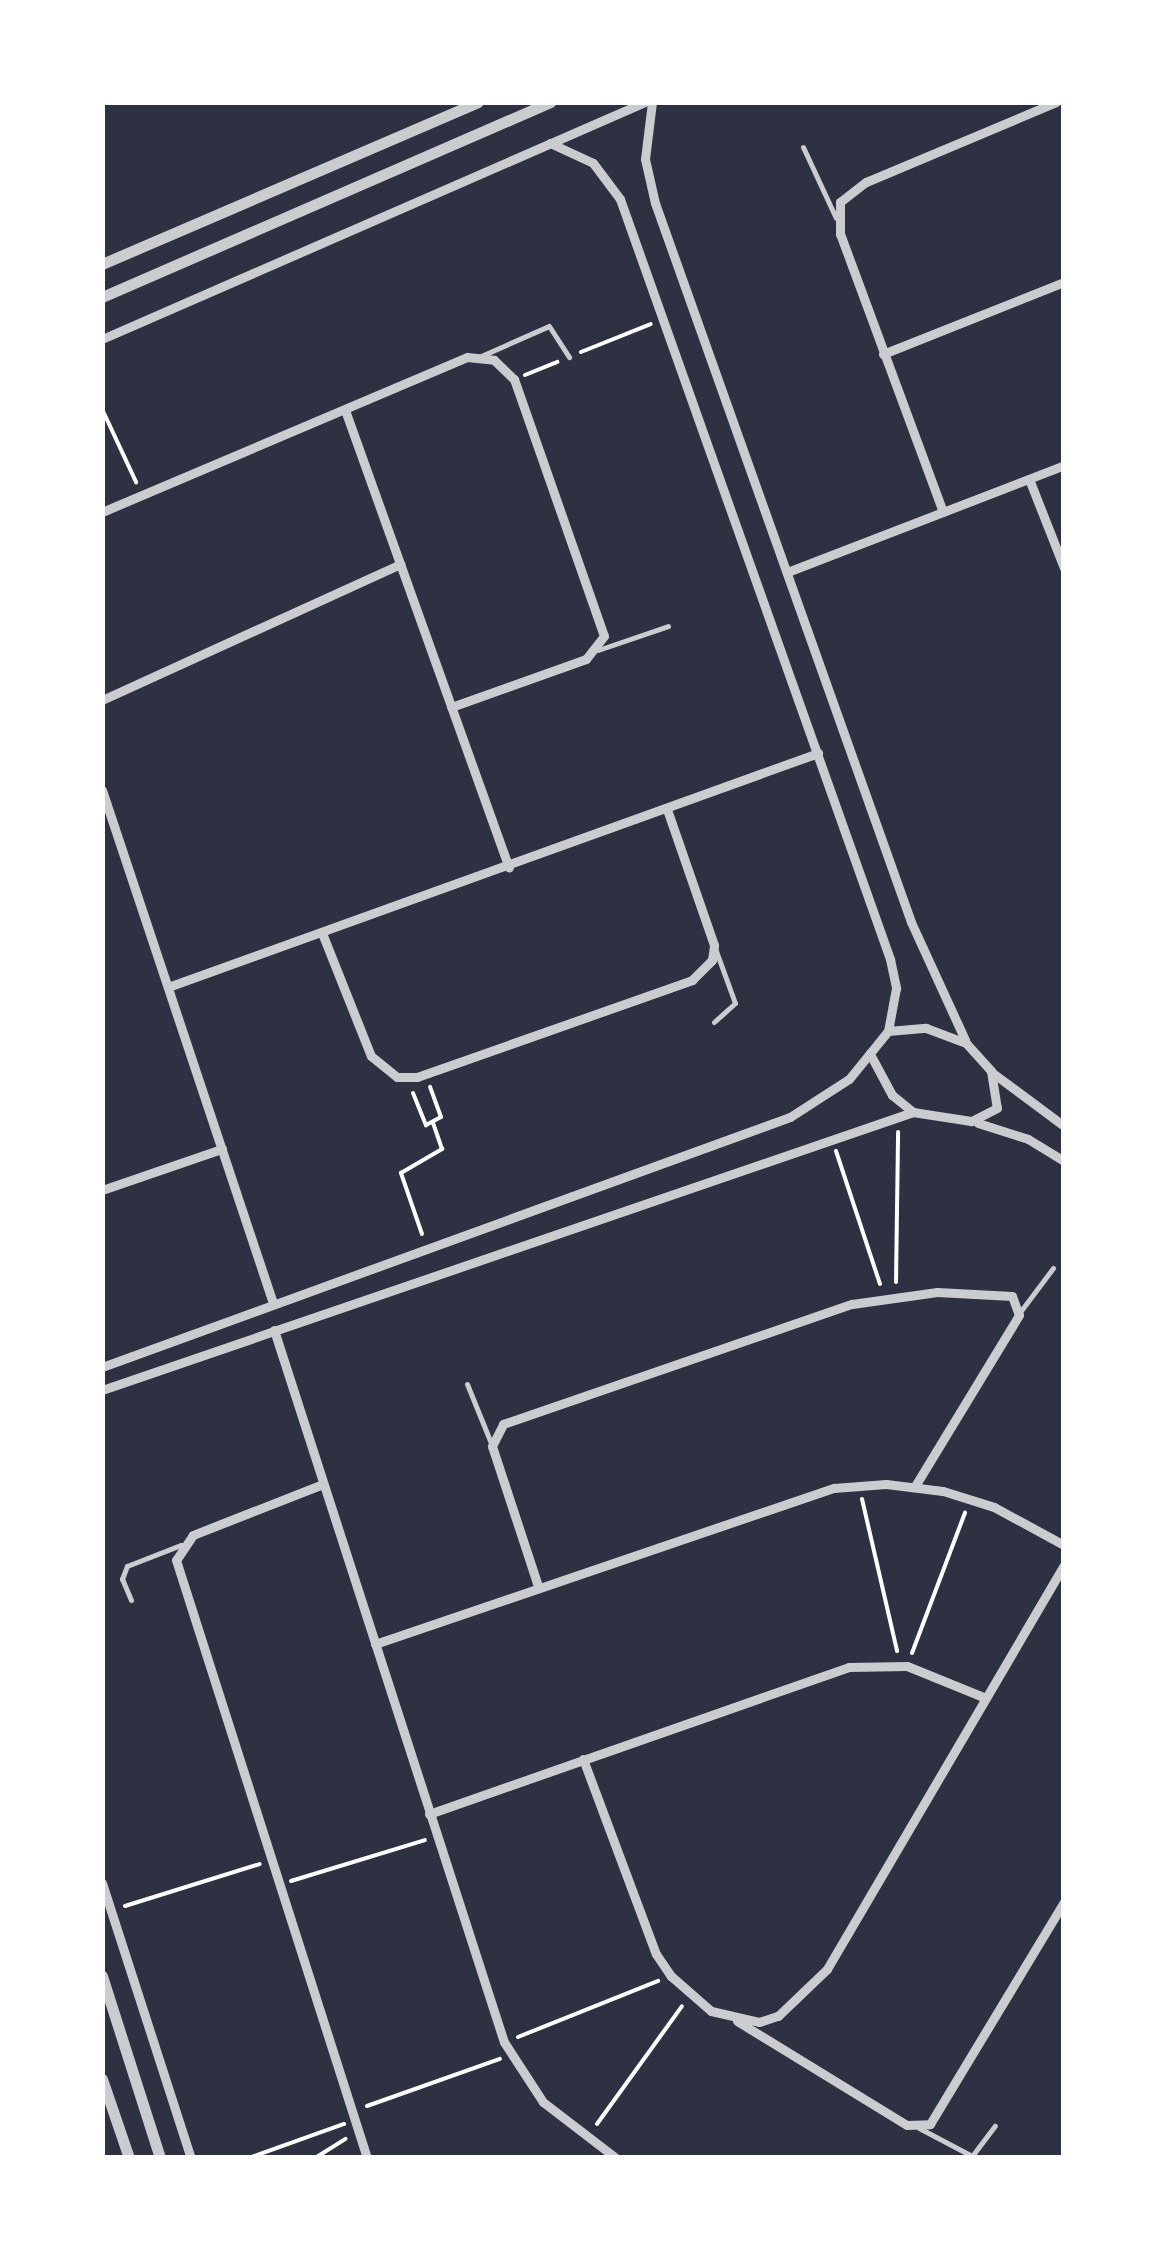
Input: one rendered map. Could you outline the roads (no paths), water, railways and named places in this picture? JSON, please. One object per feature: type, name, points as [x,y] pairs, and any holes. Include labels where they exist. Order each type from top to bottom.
[{"type":"street","points":[[102,264],[478,102]]},
{"type":"street","points":[[102,298],[550,102]]},
{"type":"street","points":[[102,339],[649,102],[648,181],[790,571],[911,922],[966,1043],[991,1071],[1064,1126]]},
{"type":"street","points":[[944,512],[836,218],[850,188],[1056,102]]},
{"type":"street","points":[[102,1367],[790,1118],[832,1094],[888,1031],[894,973],[664,319],[609,179],[574,151],[550,142]]},
{"type":"street","points":[[883,354],[1064,282]]},
{"type":"street","points":[[102,512],[481,356],[514,379],[602,621],[598,650],[451,707]]},
{"type":"street","points":[[345,410],[509,868]]},
{"type":"street","points":[[790,571],[1064,465]]},
{"type":"street","points":[[1029,479],[1064,568]]},
{"type":"street","points":[[102,700],[400,564]]},
{"type":"street","points":[[168,987],[509,868],[818,753]]},
{"type":"street","points":[[102,790],[274,1303]]},
{"type":"street","points":[[322,933],[371,1056],[386,1073],[408,1079],[692,980],[712,960],[714,946],[668,809]]},
{"type":"street","points":[[888,1031],[926,1028],[966,1043]]},
{"type":"street","points":[[870,1054],[892,1095],[913,1112]]},
{"type":"street","points":[[971,1121],[997,1108],[991,1071]]},
{"type":"street","points":[[102,1390],[913,1112],[1010,1131],[1064,1161]]},
{"type":"street","points":[[102,1190],[222,1149]]},
{"type":"street","points":[[538,1586],[492,1446],[503,1424],[890,1297],[1012,1296],[1019,1315],[914,1486]]},
{"type":"street","points":[[274,1330],[504,2042],[543,2102],[586,2140],[616,2158]]},
{"type":"street","points":[[323,1484],[181,1545],[179,1576],[352,2122],[368,2158]]},
{"type":"street","points":[[375,1644],[810,1493],[858,1485],[914,1486],[971,1499],[1064,1545]]},
{"type":"street","points":[[734,2020],[778,2016],[814,1988],[1064,1565]]},
{"type":"street","points":[[429,1814],[849,1667],[904,1665],[986,1698]]},
{"type":"street","points":[[583,1759],[656,1954],[689,1996],[919,2128],[939,2115],[1064,1902]]},
{"type":"street","points":[[102,1882],[191,2158]]},
{"type":"street","points":[[102,1976],[160,2158]]},
{"type":"street","points":[[102,2079],[129,2158]]},
{"type":"lane","points":[[803,147],[836,218]]},
{"type":"lane","points":[[481,356],[549,326],[569,357]]},
{"type":"lane","points":[[598,650],[668,626]]},
{"type":"lane","points":[[714,946],[734,1003],[714,1022]]},
{"type":"lane","points":[[1019,1315],[1053,1268]]},
{"type":"lane","points":[[467,1384],[492,1446]]},
{"type":"lane","points":[[131,1600],[122,1579],[127,1566],[181,1545]]},
{"type":"lane","points":[[919,2128],[972,2156],[996,2126]]}]
